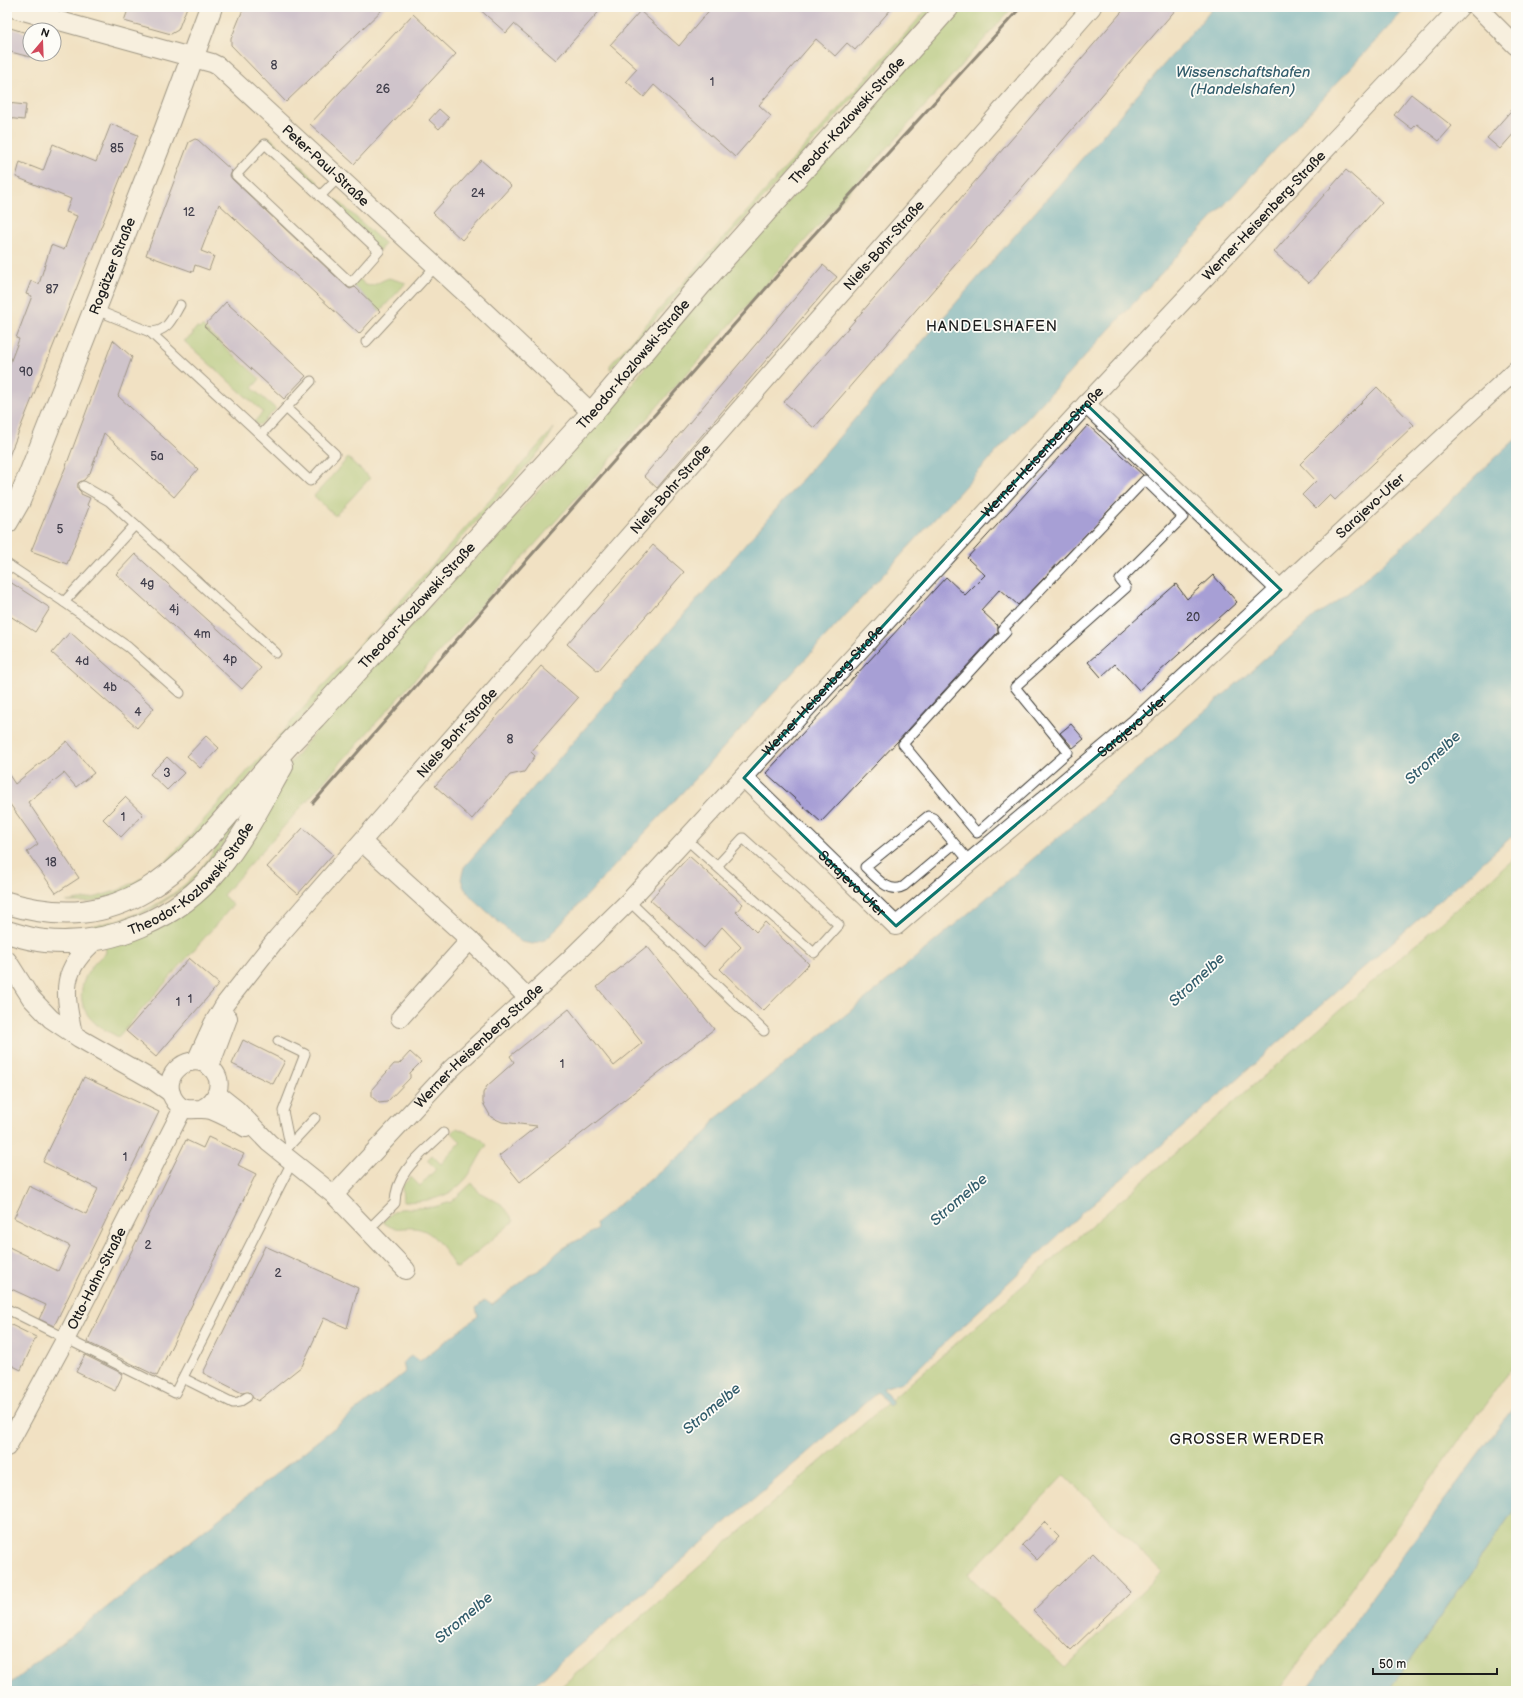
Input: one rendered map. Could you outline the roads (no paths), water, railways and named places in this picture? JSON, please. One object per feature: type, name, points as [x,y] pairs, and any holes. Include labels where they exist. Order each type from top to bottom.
[{"type":"main road","name":"Rogätzer Straße","points":[[7,522],[24,488],[211,7]]},
{"type":"main road","name":"Theodor-Kozlowski-Straße","points":[[7,903],[48,913],[82,912],[120,903],[153,887],[192,855],[285,747],[315,717],[592,413],[700,285],[948,7]]},
{"type":"main road","name":"Theodor-Kozlowski-Straße","points":[[7,932],[45,941],[66,942],[97,939],[130,930],[158,917],[184,901],[210,879],[238,842],[284,764],[315,717]]},
{"type":"street","name":"Peter-Paul-Straße","points":[[9,7],[214,64],[222,69],[436,266],[592,413]]},
{"type":"street","name":"Niels-Bohr-Straße","points":[[203,1064],[219,1014],[277,938],[1092,7]]},
{"type":"street","name":"Werner-Heisenberg-Straße","points":[[334,1195],[451,1069],[630,901],[1086,404],[1460,7]]},
{"type":"street","points":[[1477,7],[1516,46]]},
{"type":"street","name":"Sarajevo-Ufer","points":[[744,778],[896,926],[1134,725],[1516,370]]},
{"type":"street","points":[[1086,404],[1281,590]]},
{"type":"street","points":[[362,842],[470,940],[528,998]]},
{"type":"street","points":[[73,1034],[67,1004],[68,975],[79,956],[97,939]]},
{"type":"street","points":[[400,1018],[470,940]]},
{"type":"street","points":[[7,960],[31,998],[51,1018],[73,1034],[151,1079],[171,1093]]},
{"type":"street","points":[[123,1063],[173,1072]]},
{"type":"street","points":[[183,1064],[203,1064],[218,1079],[217,1094],[212,1103],[203,1108],[193,1110],[183,1108],[176,1102],[171,1093],[170,1083],[173,1072],[183,1064]]},
{"type":"street","points":[[217,1094],[334,1195],[406,1270]]},
{"type":"street","name":"Otto-Hahn-Straße","points":[[7,1447],[66,1338],[183,1108]]},
{"type":"street","points":[[203,1108],[230,1119],[283,1151]]},
{"type":"lane","points":[[265,144],[320,196],[379,251],[351,283],[236,175],[265,144]]},
{"type":"lane","points":[[320,196],[339,177]]},
{"type":"lane","points":[[366,342],[436,266]]},
{"type":"lane","points":[[150,332],[160,331],[168,326],[180,305]]},
{"type":"lane","points":[[94,309],[150,332],[310,481],[335,454],[286,408]]},
{"type":"lane","points":[[261,435],[311,381]]},
{"type":"lane","points":[[1145,480],[1183,517],[1120,580],[1126,588],[1015,687],[1068,752],[977,833],[902,744],[1006,632],[1003,629],[1145,480]]},
{"type":"lane","points":[[83,486],[109,501],[276,653]]},
{"type":"lane","points":[[64,602],[135,525]]},
{"type":"lane","points":[[7,564],[64,602],[128,648],[180,693]]},
{"type":"lane","points":[[954,844],[904,886],[898,888],[884,884],[865,867],[927,816],[932,818],[970,862]]},
{"type":"lane","points":[[686,839],[814,953],[839,925],[743,838],[717,866]]},
{"type":"lane","points":[[630,901],[764,1031]]},
{"type":"lane","points":[[278,1041],[305,1054],[283,1111],[283,1151]]},
{"type":"lane","points":[[7,1309],[175,1393],[283,1151],[315,1118]]},
{"type":"lane","points":[[367,1231],[395,1203],[396,1189],[402,1175],[443,1132]]},
{"type":"lane","points":[[183,1378],[233,1403],[239,1402],[247,1397]]},
{"type":"water","name":"Wissenschaftshafen (Handelshafen)","points":[[1214,7],[1407,7],[547,939],[533,944],[521,942],[473,899],[464,888],[461,879],[464,867]]},
{"type":"water","name":"Stromelbe","points":[[1516,439],[1516,833],[1191,1120],[1084,1211],[910,1376],[903,1382],[883,1388],[893,1403],[889,1406],[878,1392],[681,1561],[564,1658],[528,1691],[7,1691],[7,1686],[405,1372],[403,1362],[411,1356],[420,1361],[478,1316],[476,1308],[485,1300],[492,1305],[533,1273],[537,1272],[562,1249],[597,1228],[596,1223],[691,1147],[708,1131],[715,1119],[944,934],[1317,614],[1340,599],[1361,582],[1411,538]]},
{"type":"water","points":[[1516,1404],[1516,1507],[1389,1691],[1306,1691],[1365,1607]]},
{"type":"railway","points":[[313,803],[798,252],[1021,7]]},
{"type":"district","name":"HANDELSHAFEN","points":[[992,326]]},
{"type":"district","name":"GROSSER WERDER","points":[[1247,1439]]}]
